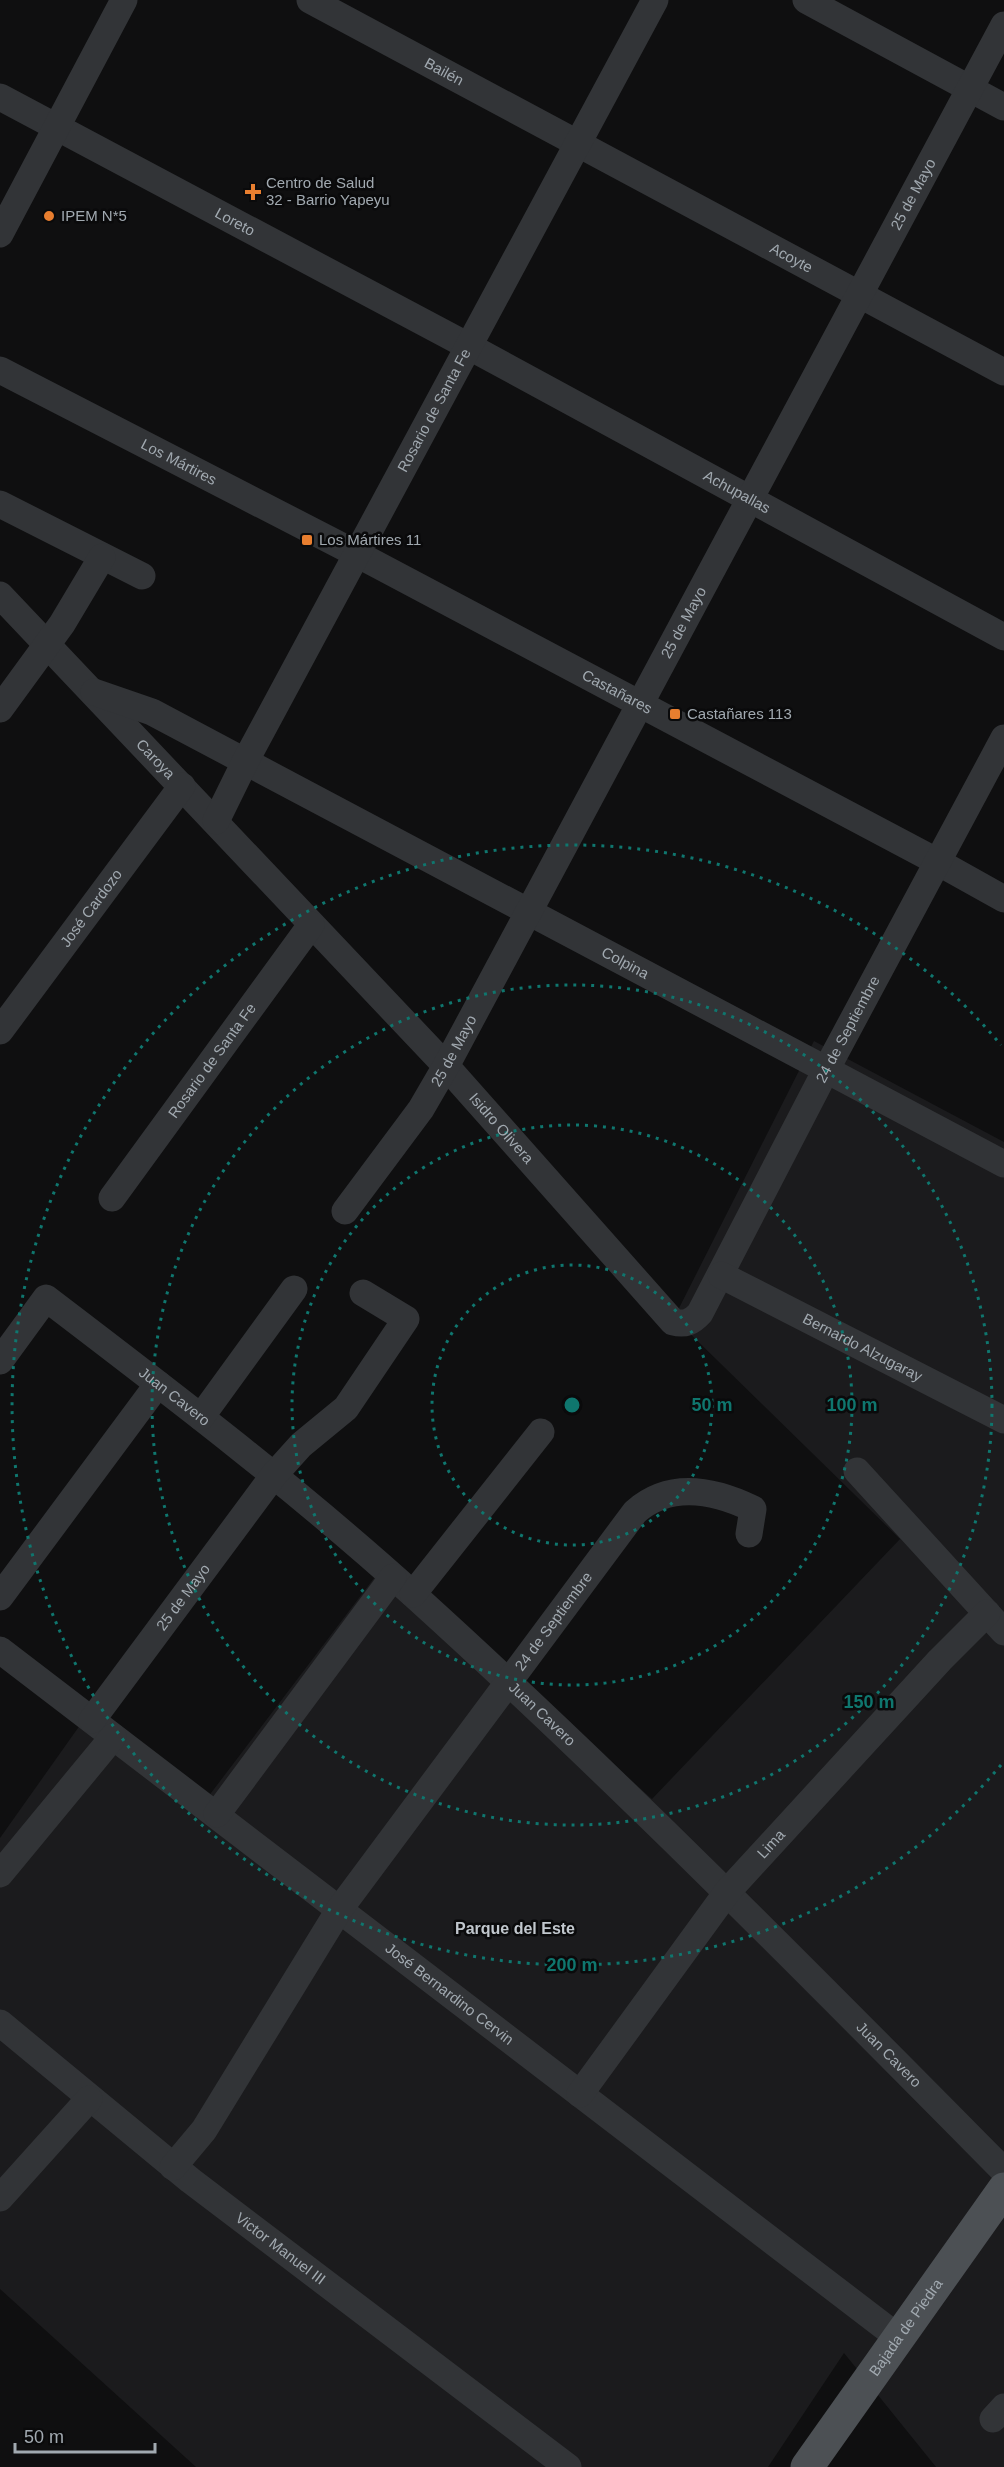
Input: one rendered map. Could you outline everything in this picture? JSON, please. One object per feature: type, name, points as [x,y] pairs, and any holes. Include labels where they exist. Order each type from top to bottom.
[{"type":"main road","name":"Bajada de Piedra","points":[[807,2467],[1004,2189]]},
{"type":"street","points":[[0,234],[124,0]]},
{"type":"street","name":"Bailén","points":[[310,0],[578,143]]},
{"type":"street","name":"Rosario de Santa Fe","points":[[216,821],[246,760],[655,0]]},
{"type":"street","points":[[806,0],[1004,107]]},
{"type":"street","name":"25 de Mayo","points":[[345,1211],[420,1109],[446,1066],[527,911],[1004,25]]},
{"type":"street","name":"Loreto","points":[[0,97],[470,347]]},
{"type":"street","name":"Acoyte","points":[[578,143],[1004,372]]},
{"type":"street","name":"Achupallas","points":[[470,347],[1004,637]]},
{"type":"street","name":"Los Mártires","points":[[0,370],[357,554]]},
{"type":"street","points":[[0,504],[142,576]]},
{"type":"street","name":"Castañares","points":[[357,554],[1004,899]]},
{"type":"street","points":[[0,709],[47,644],[102,557]]},
{"type":"street","name":"Caroya","points":[[0,595],[216,821],[311,925]]},
{"type":"street","name":"Colpina","points":[[93,691],[152,712],[246,760],[1004,1164]]},
{"type":"street","name":"24 de Septiembre","points":[[692,1322],[700,1313],[721,1275],[936,861],[1004,738]]},
{"type":"street","name":"José Cardozo","points":[[0,1031],[182,786]]},
{"type":"street","name":"Rosario de Santa Fe","points":[[112,1198],[311,925]]},
{"type":"street","name":"Isidro Olivera","points":[[311,925],[446,1066],[673,1322],[692,1322]]},
{"type":"street","name":"Bernardo Alzugaray","points":[[721,1275],[1004,1420]]},
{"type":"street","points":[[201,1417],[294,1289]]},
{"type":"street","name":"25 de Mayo","points":[[92,1720],[274,1475],[301,1445],[346,1408],[406,1319],[363,1293]]},
{"type":"street","name":"Juan Cavero","points":[[0,1361],[46,1298],[274,1475],[413,1594],[728,1892],[1004,2171]]},
{"type":"street","points":[[0,1597],[158,1384]]},
{"type":"street","points":[[413,1594],[541,1431]]},
{"type":"street","points":[[857,1471],[995,1623]]},
{"type":"street","name":"24 de Septiembre","points":[[173,2167],[204,2130],[339,1910],[635,1512],[647,1501],[664,1494],[686,1490],[702,1491],[753,1509],[749,1534]]},
{"type":"street","points":[[217,1814],[393,1577]]},
{"type":"street","name":"Lima","points":[[580,2094],[728,1892],[940,1660],[995,1623]]},
{"type":"street","name":"José Bernardino Cervin","points":[[0,1650],[899,2338]]},
{"type":"street","points":[[0,1874],[113,1737]]},
{"type":"street","name":"Victor Manuel III","points":[[0,2023],[173,2167],[568,2467]]},
{"type":"street","points":[[0,2198],[89,2099]]},
{"type":"shaded area","points":[[814,1041],[1004,1142],[1004,2467],[936,2467],[844,2353],[768,2467],[196,2467],[0,2289],[0,1838],[90,1711],[208,1797],[387,1561],[652,1799],[900,1539],[674,1318]]},
{"type":"place","name":"Centro de Salud 32 - Barrio Yapeyu","points":[[253,192]]},
{"type":"place","name":"IPEM N*5","points":[[49,216]]},
{"type":"place","name":"Los Mártires 11","points":[[307,540]]},
{"type":"place","name":"Castañares 113","points":[[675,714]]},
{"type":"district","name":"Parque del Este","points":[[515,1928]]}]
